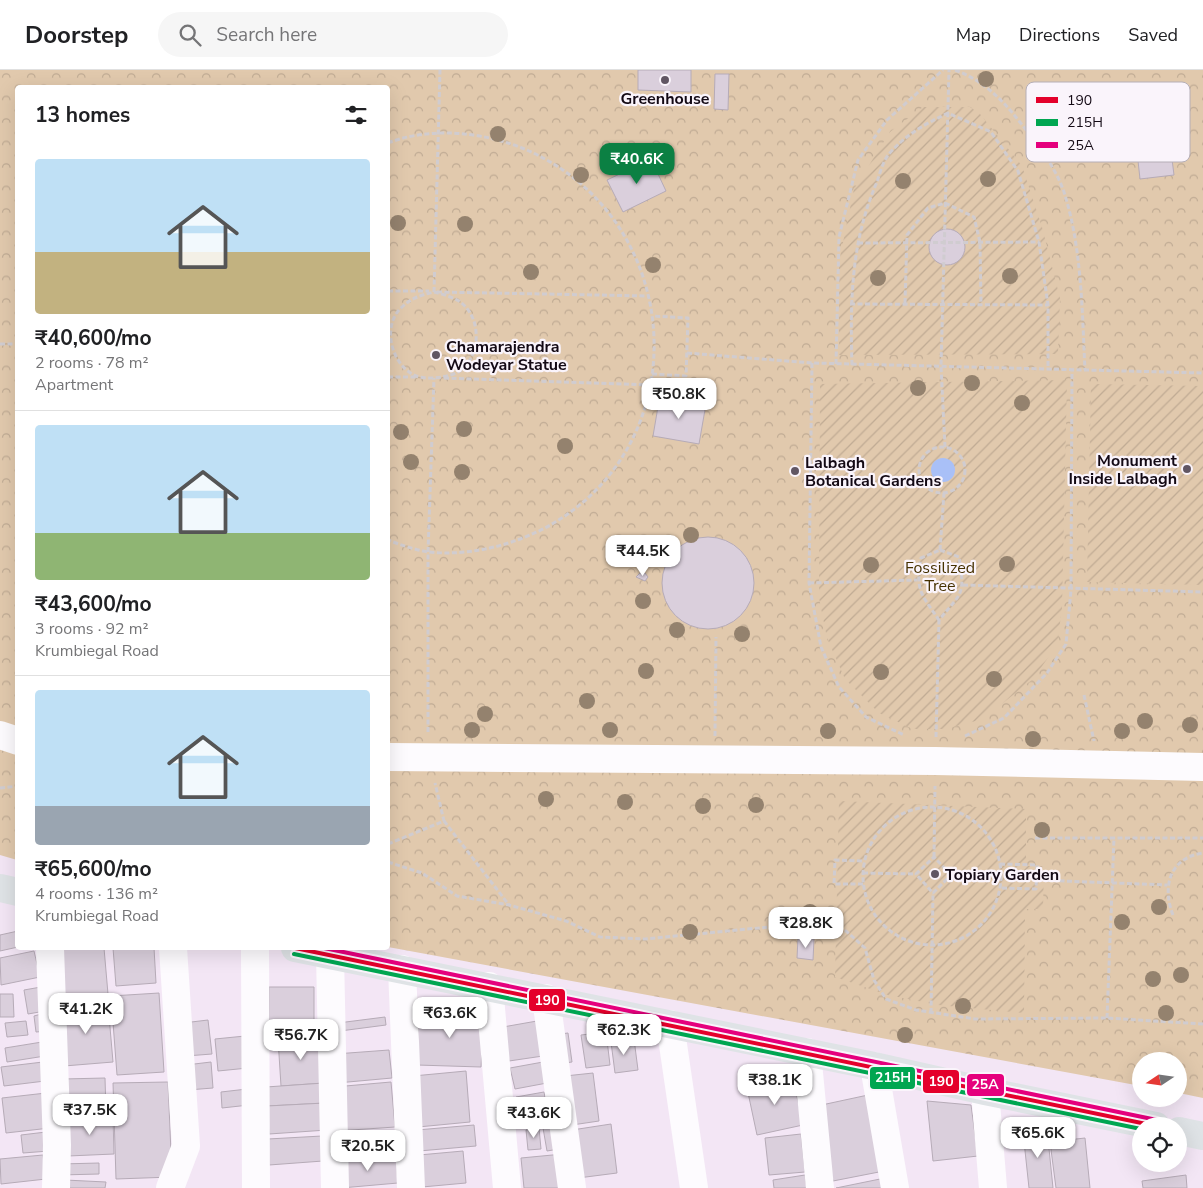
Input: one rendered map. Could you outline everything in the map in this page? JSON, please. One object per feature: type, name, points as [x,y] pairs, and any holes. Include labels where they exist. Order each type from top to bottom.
[{"type":"main road","points":[[0,888],[15,891]]},
{"type":"main road","points":[[307,950],[489,986],[1132,1121]]},
{"type":"main road","points":[[1187,1133],[1203,1136]]},
{"type":"street","points":[[0,735],[15,740]]},
{"type":"street","points":[[390,757],[935,761],[1203,766]]},
{"type":"street","points":[[50,950],[57,1145],[56,1188]]},
{"type":"street","points":[[170,1188],[186,1146],[173,950]]},
{"type":"street","points":[[255,950],[256,1188]]},
{"type":"street","points":[[330,954],[335,1188]]},
{"type":"street","points":[[402,969],[411,1188]]},
{"type":"street","points":[[489,986],[507,1188]]},
{"type":"street","points":[[546,998],[572,1188]]},
{"type":"street","points":[[670,1024],[694,1188]]},
{"type":"street","points":[[807,1052],[820,1188]]},
{"type":"street","points":[[874,1066],[895,1188]]},
{"type":"street","points":[[985,1091],[993,1188]]},
{"type":"path","points":[[434,292],[440,70]]},
{"type":"path","points":[[836,364],[839,236],[858,160],[887,120],[943,70]]},
{"type":"path","points":[[945,447],[941,366],[949,70]]},
{"type":"path","points":[[955,70],[974,77],[1003,100],[1026,129]]},
{"type":"path","points":[[852,365],[850,304],[858,243],[868,201],[888,155],[916,128],[948,113],[991,132],[1018,171],[1039,242],[1048,305],[1048,369]]},
{"type":"path","points":[[390,143],[439,134],[466,134],[501,141],[544,158],[566,172],[606,208],[622,230],[635,254],[649,296],[655,342],[651,385],[635,433],[622,456],[590,495],[571,512],[542,529],[504,545],[479,550],[428,552],[390,541]]},
{"type":"path","points":[[1048,162],[1064,191],[1076,247],[1085,370]]},
{"type":"path","points":[[905,304],[907,235],[928,208],[945,203],[974,216],[980,242],[981,304]]},
{"type":"path","points":[[858,243],[1039,242]]},
{"type":"path","points":[[390,291],[649,296]]},
{"type":"path","points":[[434,292],[459,301],[470,313],[477,330],[475,350],[467,364],[455,375],[434,378],[416,376],[398,361],[392,347],[391,328],[399,310],[414,297],[434,292]]},
{"type":"path","points":[[850,304],[1048,305]]},
{"type":"path","points":[[652,374],[686,376],[688,318],[653,316]]},
{"type":"path","points":[[0,344],[15,344]]},
{"type":"path","points":[[687,353],[852,365],[1203,372]]},
{"type":"path","points":[[812,363],[809,584],[821,647],[839,687],[866,717],[912,738]]},
{"type":"path","points":[[960,738],[1004,718],[1047,673],[1066,644],[1071,590],[1072,369]]},
{"type":"path","points":[[390,376],[651,385]]},
{"type":"path","points":[[434,378],[428,552],[428,756],[444,821],[509,905]]},
{"type":"path","points":[[937,447],[945,447],[958,453],[965,466],[962,481],[958,487],[944,493],[929,489],[920,477],[919,470],[924,455],[937,447]]},
{"type":"path","points":[[940,550],[944,493]]},
{"type":"path","points":[[939,620],[959,596],[963,585],[959,557],[940,550],[921,558],[917,580],[922,596],[939,620],[934,857],[951,876]]},
{"type":"path","points":[[809,584],[917,580]]},
{"type":"path","points":[[963,585],[1071,590],[1203,592]]},
{"type":"path","points":[[714,759],[716,637]]},
{"type":"path","points":[[1084,694],[1092,729],[1096,764]]},
{"type":"path","points":[[0,788],[15,786]]},
{"type":"path","points":[[934,806],[948,808],[972,819],[991,839],[1000,864],[1000,888],[990,914],[976,929],[959,940],[932,946],[907,941],[886,928],[871,908],[863,884],[864,862],[874,839],[889,821],[910,810],[934,806]]},
{"type":"path","points":[[390,843],[444,821]]},
{"type":"path","points":[[1035,838],[1203,838]]},
{"type":"path","points":[[1107,1018],[1114,838]]},
{"type":"path","points":[[1173,915],[1168,903],[1167,885],[1176,867],[1185,859],[1203,853]]},
{"type":"path","points":[[863,873],[916,874],[934,857]]},
{"type":"path","points":[[863,884],[834,884],[835,860],[864,862]]},
{"type":"path","points":[[390,863],[422,873],[457,896],[509,905],[566,921],[600,937],[645,939],[770,927],[846,931],[865,948],[874,980],[886,999],[931,1013],[975,1020],[1107,1018],[1203,1024]]},
{"type":"path","points":[[1000,864],[1037,865],[1036,888],[1000,888]]},
{"type":"path","points":[[916,874],[933,893],[931,1013]]},
{"type":"path","points":[[933,893],[951,876],[1001,876]]},
{"type":"path","points":[[1037,880],[1167,885]]},
{"type":"green space","name":"Lalbagh Botanical Gardens","points":[[0,70],[1203,70],[1203,1098],[1188,1095],[1188,1052],[1132,1052],[1132,1084],[390,947],[390,85],[15,85],[15,859],[0,855]]},
{"type":"green space","points":[[923,107],[970,107],[980,114],[1022,166],[1042,227],[1060,298],[1058,354],[839,355],[839,262],[854,189],[890,132]]},
{"type":"green space","name":"Fossilized Tree","points":[[1067,380],[1062,608],[1057,645],[1033,679],[983,719],[945,729],[913,729],[879,713],[845,679],[827,638],[819,598],[820,384]]},
{"type":"green space","points":[[1091,384],[1203,386],[1203,585],[1087,582]]},
{"type":"green space","points":[[839,801],[1026,809],[1026,866],[1044,866],[1043,909],[1025,909],[1024,1013],[938,1005],[888,995],[835,977]]},
{"type":"water","points":[[943,458],[952,461],[955,470],[952,479],[943,482],[934,479],[931,470],[934,461]]},
{"type":"building","name":"Greenhouse","points":[[638,70],[691,70],[691,92],[638,90]]},
{"type":"building","points":[[715,74],[729,74],[728,110],[714,109]]},
{"type":"building","points":[[651,159],[666,191],[623,212],[607,180]]},
{"type":"building","points":[[1138,162],[1172,162],[1174,175],[1140,179]]},
{"type":"building","points":[[947,229],[960,234],[965,247],[960,260],[947,265],[934,260],[929,247],[934,234]]},
{"type":"building","points":[[660,395],[706,404],[699,444],[653,436]]},
{"type":"building","points":[[699,537],[717,537],[734,544],[747,557],[754,574],[754,592],[747,609],[734,622],[717,629],[699,629],[682,622],[669,609],[662,592],[662,574],[669,557],[682,544]]},
{"type":"building","points":[[640,573],[645,573],[648,577],[645,581],[636,577]]},
{"type":"building","points":[[15,932],[15,948],[0,951],[0,935]]},
{"type":"building","points":[[798,938],[814,939],[813,960],[797,958]]},
{"type":"building","points":[[57,950],[104,950],[108,994],[60,997]]},
{"type":"building","points":[[113,950],[154,950],[156,983],[116,986]]},
{"type":"building","points":[[34,951],[40,977],[1,985],[0,958]]},
{"type":"building","points":[[41,987],[45,1011],[28,1014],[24,990]]},
{"type":"building","points":[[269,987],[314,987],[314,1030],[269,1031]]},
{"type":"building","points":[[159,993],[164,1072],[117,1075],[111,996]]},
{"type":"building","points":[[0,994],[13,994],[14,1017],[0,1017]]},
{"type":"building","points":[[108,1004],[113,1062],[64,1066],[59,1009]]},
{"type":"building","points":[[419,1012],[484,1014],[481,1067],[417,1065]]},
{"type":"building","points":[[45,1013],[48,1031],[36,1032],[34,1016]]},
{"type":"building","points":[[385,1017],[386,1025],[340,1031],[338,1023]]},
{"type":"building","points":[[208,1020],[212,1054],[186,1056],[183,1023]]},
{"type":"building","points":[[26,1021],[28,1035],[7,1037],[5,1023]]},
{"type":"building","points":[[537,1021],[543,1056],[509,1061],[503,1027]]},
{"type":"building","points":[[606,1032],[610,1065],[586,1068],[581,1035]]},
{"type":"building","points":[[568,1033],[572,1062],[557,1064],[553,1035]]},
{"type":"building","points":[[245,1036],[248,1068],[218,1071],[215,1039]]},
{"type":"building","points":[[321,1036],[324,1083],[281,1086],[278,1039]]},
{"type":"building","points":[[634,1039],[638,1070],[615,1073],[611,1042]]},
{"type":"building","points":[[42,1042],[45,1056],[7,1062],[5,1048]]},
{"type":"building","points":[[389,1050],[392,1078],[337,1083],[335,1054]]},
{"type":"building","points":[[43,1062],[45,1081],[4,1086],[1,1067]]},
{"type":"building","points":[[211,1062],[213,1088],[188,1090],[186,1065]]},
{"type":"building","points":[[543,1062],[547,1083],[515,1089],[510,1068]]},
{"type":"building","points":[[466,1071],[470,1122],[418,1127],[413,1076]]},
{"type":"building","points":[[593,1073],[599,1121],[572,1125],[565,1076]]},
{"type":"building","points":[[105,1078],[106,1112],[64,1114],[63,1079]]},
{"type":"building","points":[[793,1078],[803,1125],[757,1135],[747,1088]]},
{"type":"building","points":[[168,1082],[172,1177],[116,1179],[113,1083]]},
{"type":"building","points":[[391,1082],[395,1127],[337,1131],[334,1087]]},
{"type":"building","points":[[324,1083],[326,1103],[267,1106],[266,1087]]},
{"type":"building","points":[[247,1089],[249,1105],[222,1108],[221,1092]]},
{"type":"building","points":[[544,1092],[549,1119],[522,1124],[516,1097]]},
{"type":"building","points":[[46,1093],[50,1128],[6,1133],[2,1098]]},
{"type":"building","points":[[868,1095],[884,1171],[833,1181],[817,1106]]},
{"type":"building","points":[[927,1101],[971,1105],[978,1156],[933,1161]]},
{"type":"building","points":[[325,1103],[327,1130],[269,1134],[267,1106]]},
{"type":"building","points":[[113,1117],[114,1154],[68,1156],[66,1118]]},
{"type":"building","points":[[611,1124],[617,1173],[578,1178],[572,1130]]},
{"type":"building","points":[[474,1125],[476,1146],[419,1151],[417,1130]]},
{"type":"building","points":[[555,1126],[559,1149],[547,1151],[543,1128]]},
{"type":"building","points":[[539,1128],[541,1149],[528,1150],[526,1130]]},
{"type":"building","points":[[1047,1129],[1053,1188],[1029,1188],[1023,1132]]},
{"type":"building","points":[[46,1132],[49,1151],[23,1153],[21,1135]]},
{"type":"building","points":[[801,1134],[805,1172],[769,1175],[765,1138]]},
{"type":"building","points":[[322,1136],[323,1161],[269,1165],[268,1139]]},
{"type":"building","points":[[1085,1138],[1090,1188],[1056,1188],[1050,1142]]},
{"type":"building","points":[[463,1151],[466,1183],[422,1187],[419,1155]]},
{"type":"building","points":[[563,1154],[566,1188],[524,1188],[521,1158]]},
{"type":"building","points":[[43,1155],[46,1179],[1,1184],[0,1159]]},
{"type":"building","points":[[396,1156],[398,1183],[341,1188],[339,1160]]},
{"type":"building","points":[[99,1163],[99,1174],[60,1175],[60,1164]]},
{"type":"building","points":[[805,1175],[807,1188],[774,1188],[773,1180]]},
{"type":"building","points":[[1186,1175],[1187,1188],[1143,1188],[1142,1181]]},
{"type":"building","points":[[885,1178],[887,1188],[836,1188]]},
{"type":"building","points":[[65,1180],[106,1182],[105,1188],[65,1188]]},
{"type":"transit line","name":"190","points":[[305,950],[1132,1121]]},
{"type":"transit line","name":"25A","points":[[334,950],[1142,1117]]},
{"type":"transit line","name":"215H","points":[[294,954],[1132,1127]]},
{"type":"place","name":"Greenhouse","points":[[665,80]]},
{"type":"place","name":"Chamarajendra Wodeyar Statue","points":[[436,355]]},
{"type":"place","name":"Monument Inside Lalbagh","points":[[1187,469]]},
{"type":"place","name":"Lalbagh Botanical Gardens","points":[[795,471]]},
{"type":"place","name":"Topiary Garden","points":[[935,874]]}]
